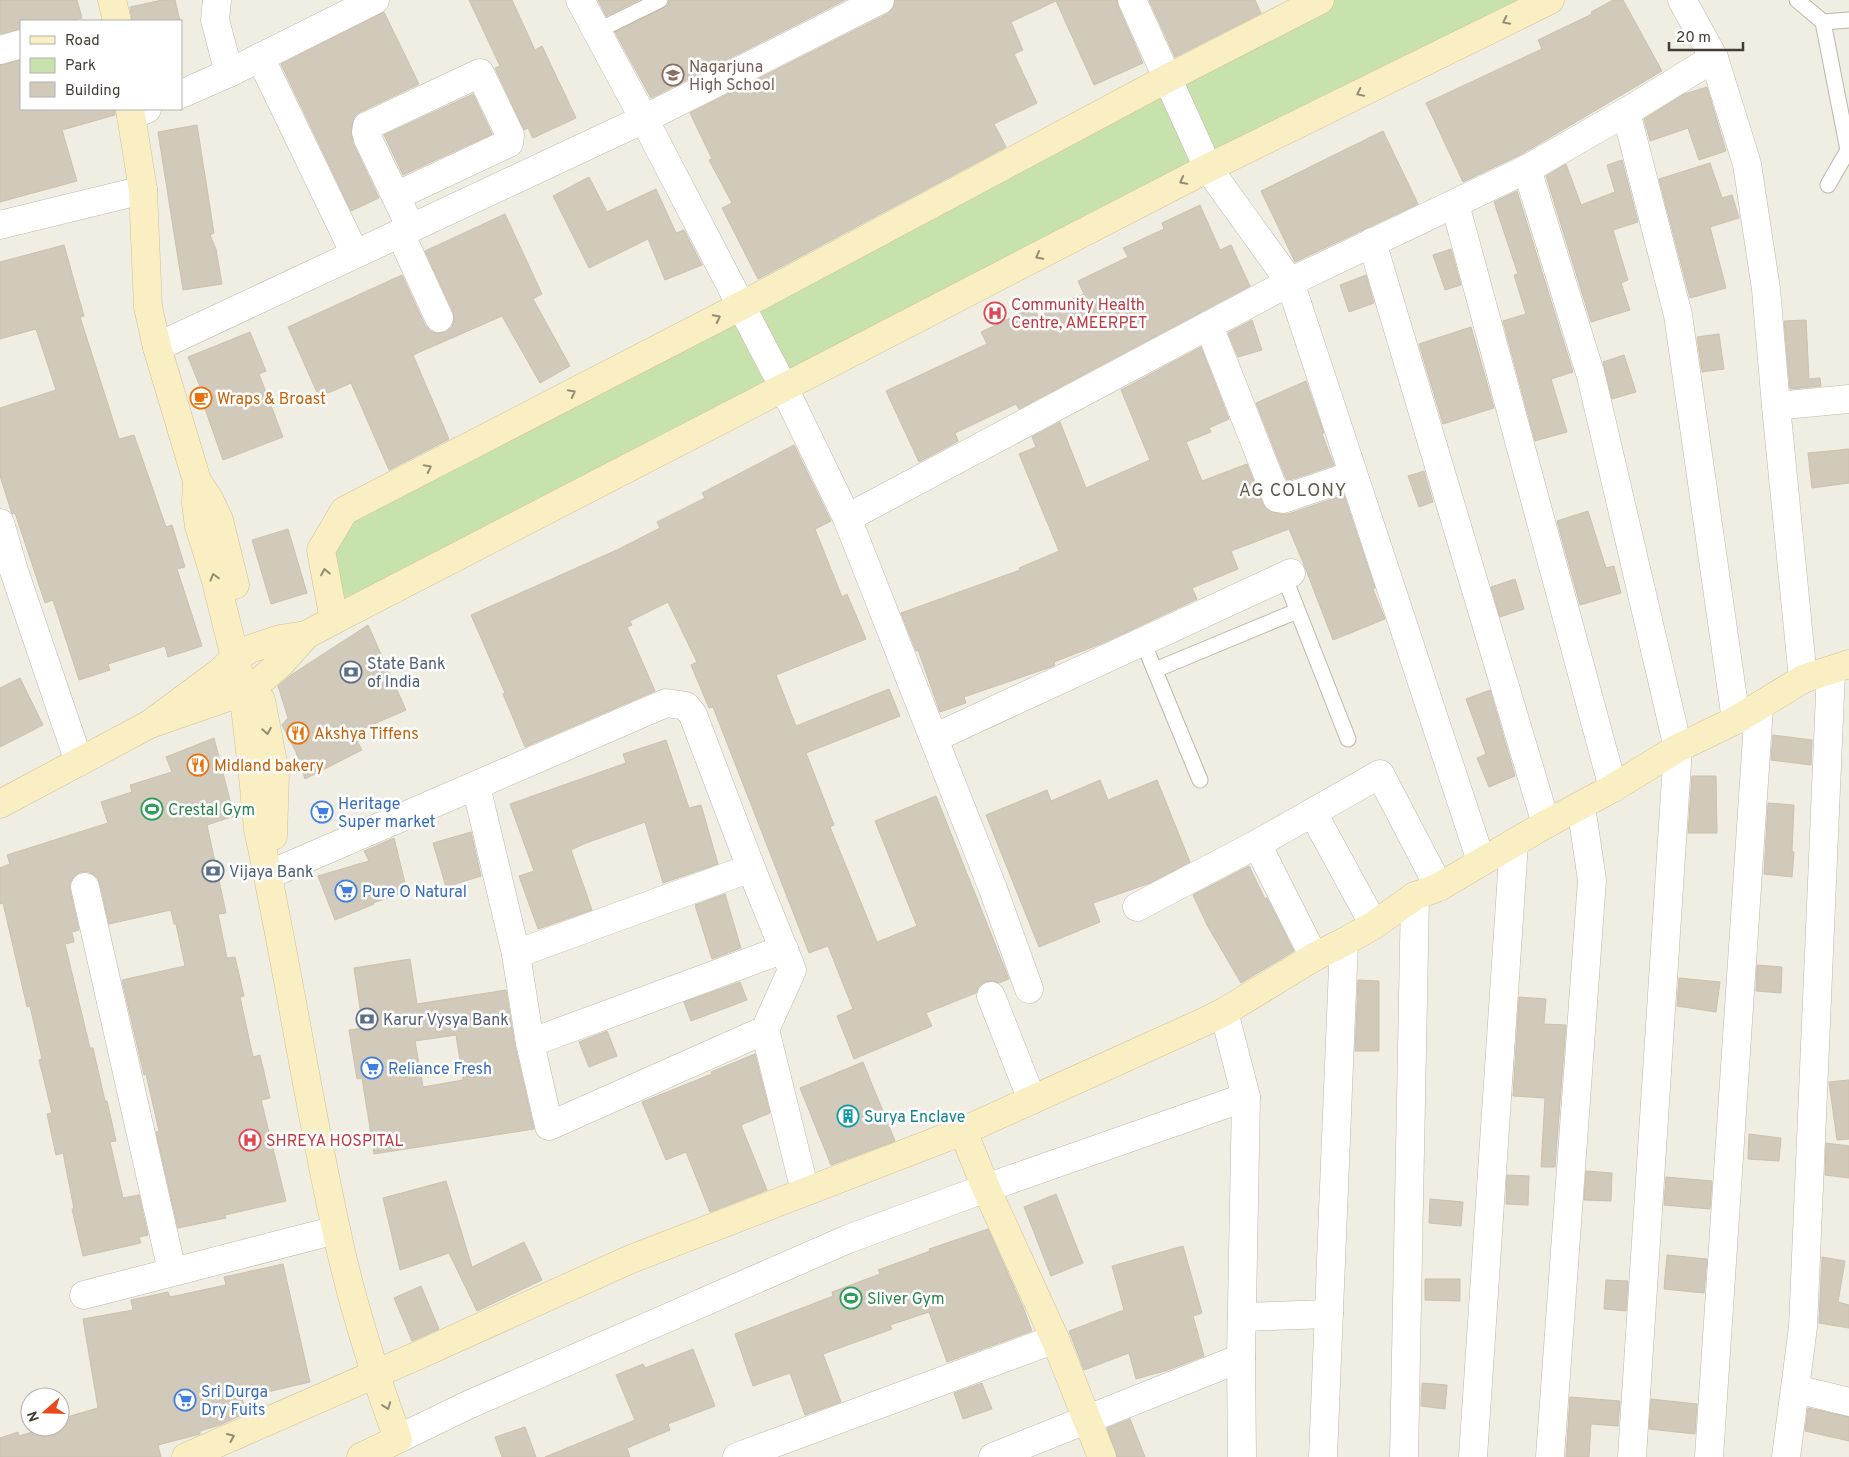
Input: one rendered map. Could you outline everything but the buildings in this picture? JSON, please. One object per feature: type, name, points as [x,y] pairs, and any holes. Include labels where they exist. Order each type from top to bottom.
[{"type":"main road","points":[[334,620],[321,550],[344,512],[741,306],[1168,78],[1320,0]]},
{"type":"main road","points":[[150,724],[243,654],[280,639],[306,635],[1208,168],[1550,0]]},
{"type":"main road","points":[[136,111],[143,190],[148,307],[157,346],[197,481],[209,498],[219,520],[250,687],[274,773],[274,824],[268,875],[336,1230],[375,1374],[398,1439],[360,1457]]},
{"type":"main road","points":[[0,804],[150,724],[250,687],[281,663],[306,635]]},
{"type":"main road","points":[[186,1457],[631,1259],[963,1131],[1224,1012],[1314,957],[1374,925],[1427,891],[1613,788],[1678,748],[1736,720],[1803,679],[1840,668]]},
{"type":"main road","points":[[963,1131],[986,1188],[1055,1339],[1102,1457]]},
{"type":"street","points":[[217,0],[215,20],[229,73]]},
{"type":"street","points":[[182,94],[260,58],[375,0]]},
{"type":"street","points":[[580,0],[784,388],[847,518],[993,888],[1029,989]]},
{"type":"street","points":[[157,346],[644,119],[880,0]]},
{"type":"street","points":[[1132,0],[1208,168],[1290,282],[1480,861]]},
{"type":"street","points":[[1682,0],[1714,58],[1746,164],[1766,288],[1803,679]]},
{"type":"street","points":[[0,50],[20,44]]},
{"type":"street","points":[[260,58],[355,254]]},
{"type":"street","points":[[847,518],[1290,282],[1526,169],[1626,112],[1714,58]]},
{"type":"street","points":[[396,196],[509,143],[511,138],[479,73],[367,126],[368,139],[396,196],[406,230],[438,318]]},
{"type":"street","points":[[1626,112],[1678,315],[1736,720]]},
{"type":"street","points":[[492,150],[507,183]]},
{"type":"street","points":[[1526,169],[1591,376],[1678,748],[1632,1457]]},
{"type":"street","points":[[0,225],[143,190]]},
{"type":"street","points":[[1455,204],[1613,788]]},
{"type":"street","points":[[1372,242],[1546,824]]},
{"type":"street","points":[[1209,326],[1277,498],[1282,499],[1353,474]]},
{"type":"street","points":[[1776,406],[1849,399]]},
{"type":"street","points":[[0,524],[7,575],[79,762]]},
{"type":"street","points":[[934,738],[1288,574]]},
{"type":"street","points":[[1786,1457],[1803,1327],[1840,668]]},
{"type":"street","points":[[268,875],[666,703],[678,703],[686,706],[693,715],[792,970],[765,1030],[805,1191]]},
{"type":"street","points":[[1709,1457],[1759,707]]},
{"type":"street","points":[[1137,907],[1314,813],[1380,774],[1427,891],[1404,1457]]},
{"type":"street","points":[[476,786],[516,954],[530,1043],[549,1126],[765,1030]]},
{"type":"street","points":[[1550,1457],[1592,880],[1581,806]]},
{"type":"street","points":[[1314,813],[1374,925]]},
{"type":"street","points":[[1473,1457],[1514,843]]},
{"type":"street","points":[[1257,844],[1314,957]]},
{"type":"street","points":[[516,954],[751,868]]},
{"type":"street","points":[[85,887],[172,1271]]},
{"type":"street","points":[[1323,1457],[1344,942]]},
{"type":"street","points":[[530,1043],[784,949]]},
{"type":"street","points":[[991,996],[1032,1100]]},
{"type":"street","points":[[1224,1012],[1246,1097],[1241,1358],[1242,1457]]},
{"type":"street","points":[[398,1439],[468,1405],[848,1239],[986,1188],[1246,1097]]},
{"type":"street","points":[[84,1295],[336,1230]]},
{"type":"street","points":[[1242,1317],[1329,1314]]},
{"type":"street","points":[[737,1457],[1055,1339]]},
{"type":"street","points":[[993,1457],[1241,1358]]},
{"type":"street","points":[[1796,1389],[1849,1402]]},
{"type":"lane","points":[[597,31],[660,0]]},
{"type":"lane","points":[[1797,0],[1823,22],[1848,150],[1828,186]]},
{"type":"lane","points":[[1823,22],[1849,20]]},
{"type":"lane","points":[[1288,574],[1298,611],[1348,740]]},
{"type":"lane","points":[[1155,670],[1298,611]]},
{"type":"lane","points":[[1143,642],[1200,780]]},
{"type":"green space","points":[[1320,0],[1550,0],[334,620],[321,550],[344,511]]},
{"type":"place","name":"Nagarjuna High School","points":[[673,75]]},
{"type":"place","name":"Community Health Centre, AMEERPET","points":[[995,313]]},
{"type":"place","name":"Wraps & Broast","points":[[201,398]]},
{"type":"place","name":"State Bank of India","points":[[351,672]]},
{"type":"place","name":"Akshya Tiffens","points":[[298,733]]},
{"type":"place","name":"Midland bakery","points":[[198,765]]},
{"type":"place","name":"Crestal Gym","points":[[152,809]]},
{"type":"place","name":"Heritage Super market","points":[[322,812]]},
{"type":"place","name":"Vijaya Bank","points":[[213,871]]},
{"type":"place","name":"Pure O Natural","points":[[346,891]]},
{"type":"place","name":"Karur Vysya Bank","points":[[367,1019]]},
{"type":"place","name":"Reliance Fresh","points":[[372,1068]]},
{"type":"place","name":"Surya Enclave","points":[[848,1116]]},
{"type":"place","name":"SHREYA HOSPITAL","points":[[250,1140]]},
{"type":"place","name":"Sliver Gym","points":[[851,1298]]},
{"type":"place","name":"Sri Durga Dry Fuits","points":[[185,1400]]},
{"type":"district","name":"AG COLONY","points":[[1293,490]]}]
